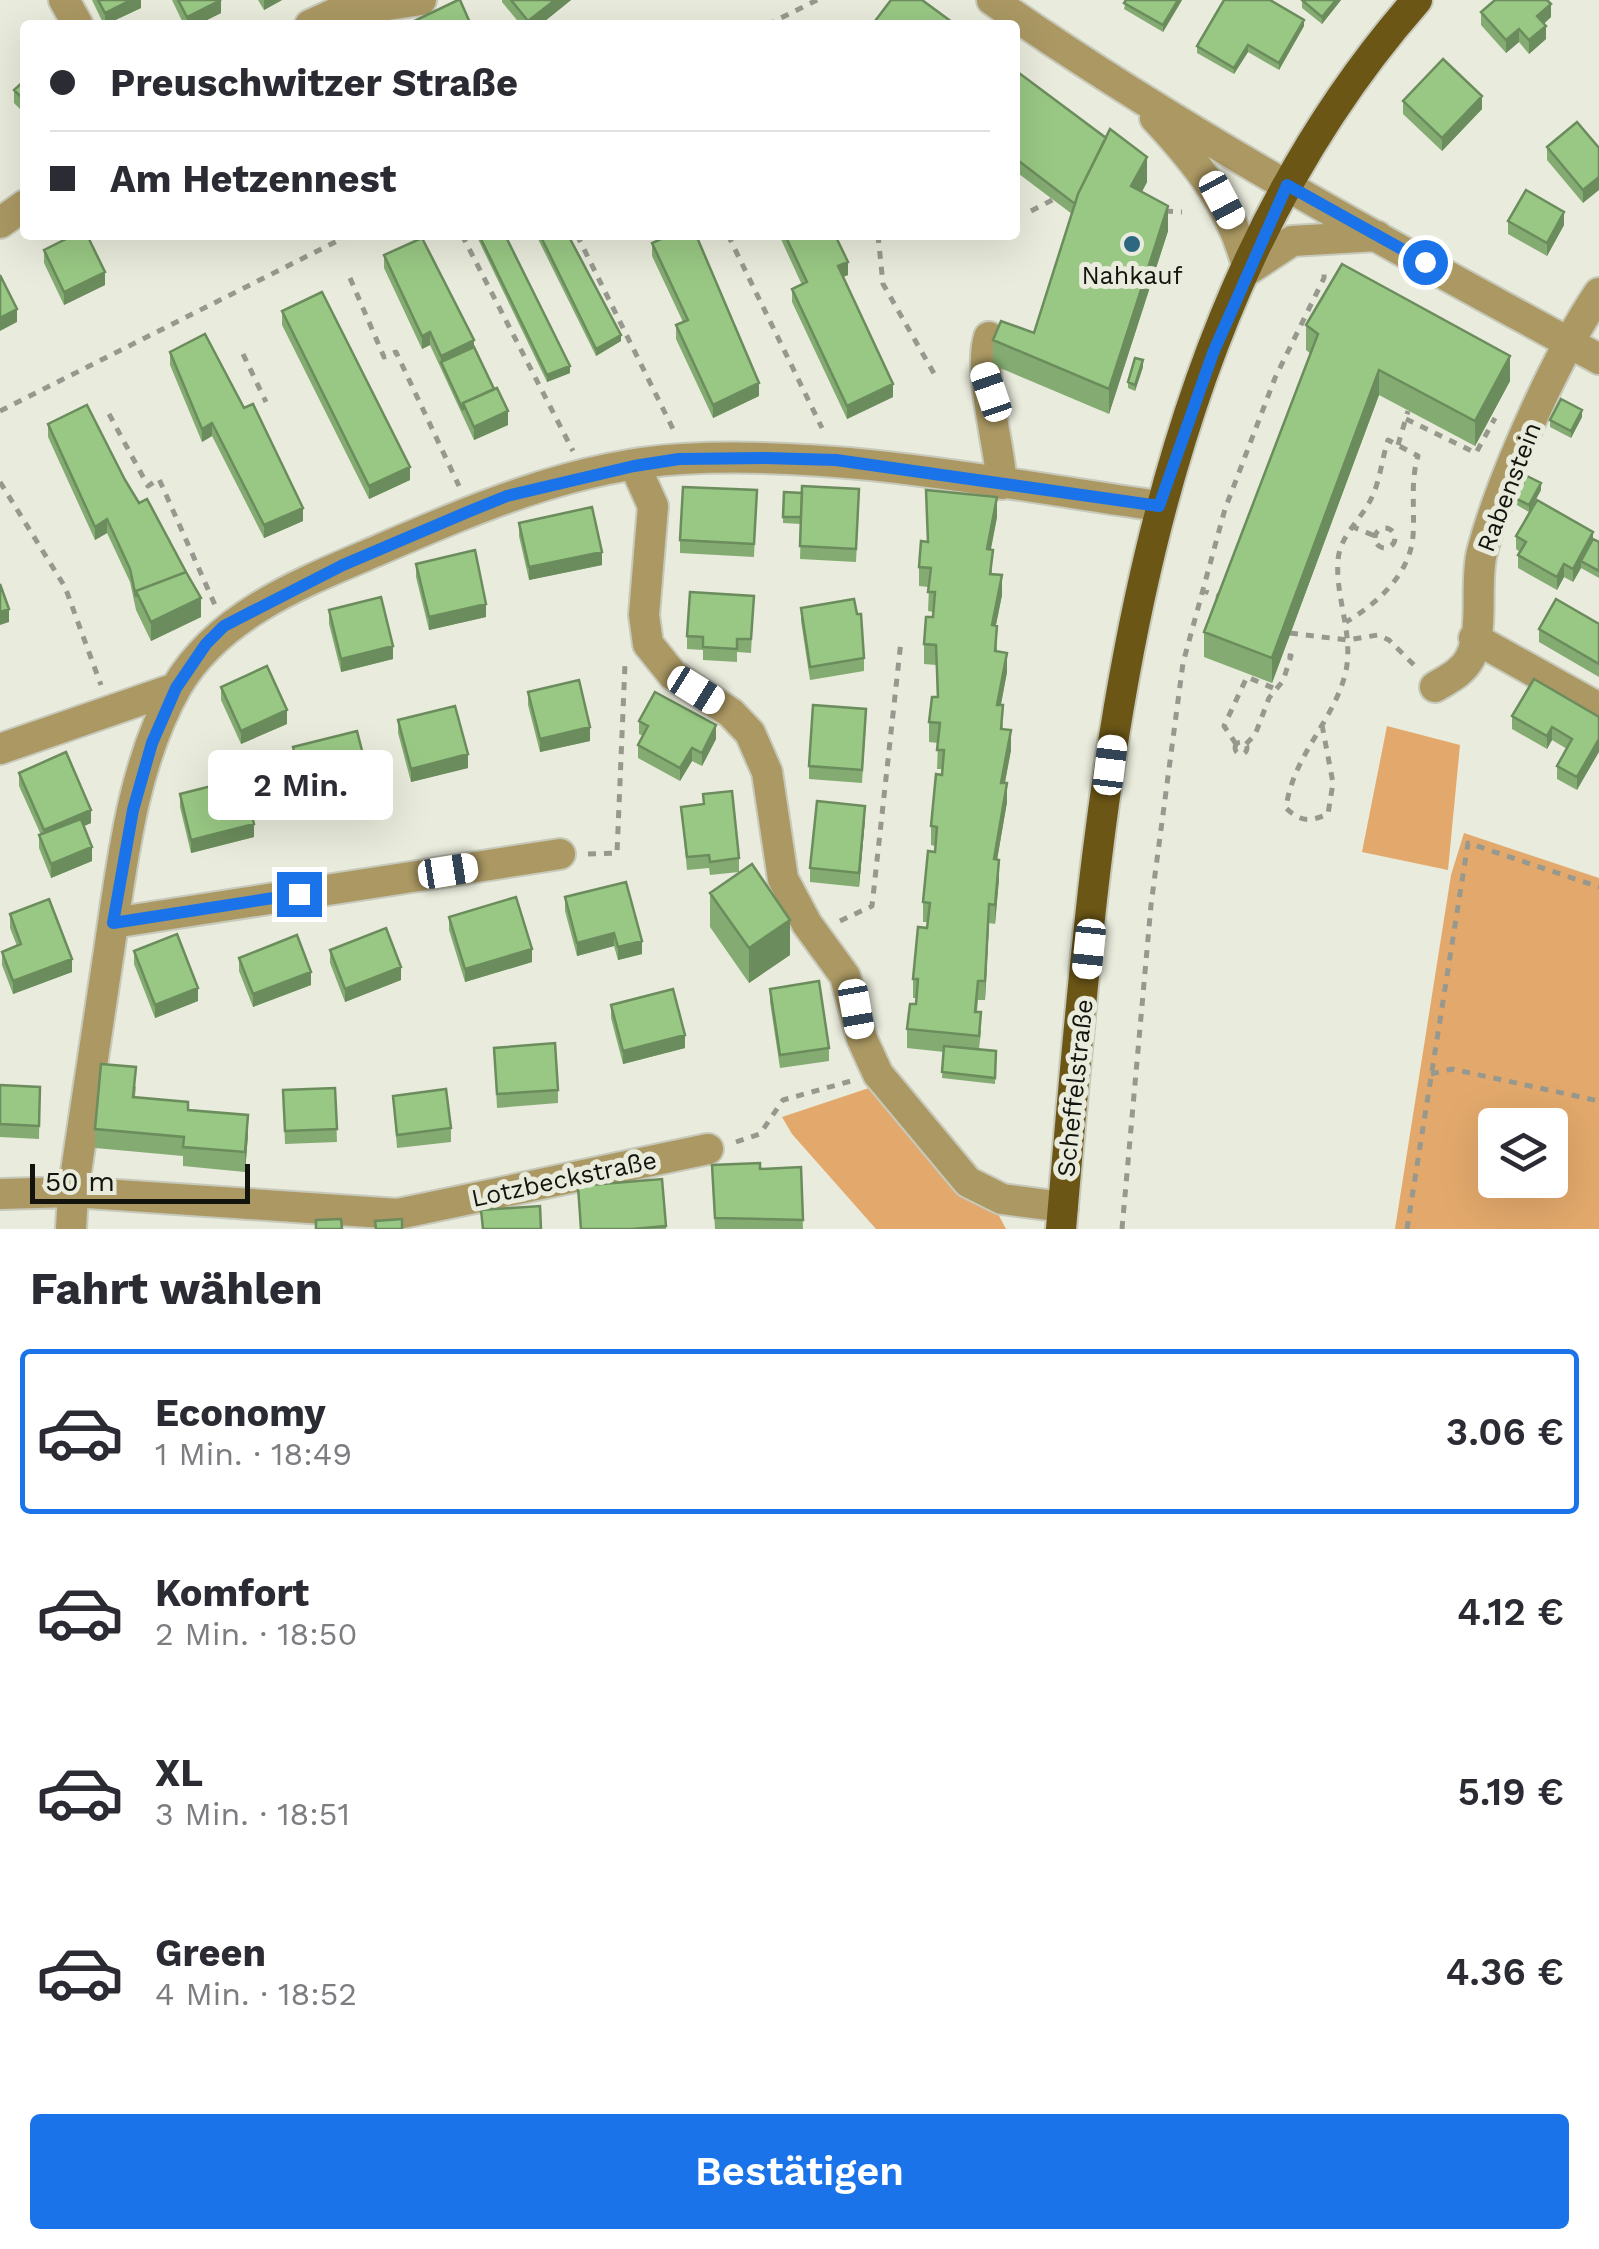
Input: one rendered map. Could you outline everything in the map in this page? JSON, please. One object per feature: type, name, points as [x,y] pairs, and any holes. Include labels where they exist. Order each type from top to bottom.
[{"type":"main road","name":"Scheffelstraße","points":[[1062,1218],[1114,732],[1159,506],[1248,270],[1287,185],[1354,77],[1417,0]]},
{"type":"street","points":[[327,13],[422,0]]},
{"type":"street","points":[[992,0],[1129,91],[1287,185],[1599,359]]},
{"type":"street","points":[[1129,91],[1206,175],[1239,233],[1248,270],[1292,241],[1377,236]]},
{"type":"street","name":"Rabenstein","points":[[1434,687],[1460,671],[1471,656],[1478,574],[1492,518],[1570,343],[1599,293]]},
{"type":"street","points":[[989,336],[983,368],[991,392],[1002,484]]},
{"type":"street","points":[[72,1229],[73,1192],[133,810],[152,743],[176,688],[224,626],[343,565],[470,511],[584,476],[679,459],[836,460],[1159,506]]},
{"type":"street","points":[[634,466],[653,506],[644,615],[648,644],[673,675],[731,713],[750,733],[767,772],[783,879],[852,992],[862,1039],[878,1074],[968,1182],[1002,1199],[1062,1218]]},
{"type":"street","points":[[1474,638],[1599,708]]},
{"type":"street","points":[[0,749],[176,688]]},
{"type":"street","points":[[113,923],[560,854]]},
{"type":"street","name":"Lotzbeckstraße","points":[[0,1194],[73,1192],[398,1214],[708,1148]]},
{"type":"path","points":[[782,20],[817,0]]},
{"type":"path","points":[[1031,211],[1054,201],[1065,188]]},
{"type":"path","points":[[1163,211],[1182,212]]},
{"type":"path","points":[[1122,1229],[1151,905],[1184,663],[1201,590],[1232,490],[1274,378],[1324,278],[1324,264],[1311,238]]},
{"type":"path","points":[[0,411],[339,240]]},
{"type":"path","points":[[465,240],[584,476]]},
{"type":"path","points":[[580,240],[671,420],[679,459]]},
{"type":"path","points":[[730,240],[822,428]]},
{"type":"path","points":[[879,240],[883,284],[936,378]]},
{"type":"path","points":[[350,278],[384,357],[396,352],[470,511]]},
{"type":"path","points":[[243,354],[266,402]]},
{"type":"path","points":[[1398,444],[1408,411]]},
{"type":"path","points":[[110,414],[148,486],[159,479],[224,626]]},
{"type":"path","points":[[1406,419],[1476,453],[1495,418]]},
{"type":"path","points":[[1322,725],[1334,799],[1328,814],[1314,820],[1297,819],[1286,808],[1288,791],[1298,776],[1304,747],[1322,725],[1344,676],[1348,640],[1338,557],[1351,526],[1372,499],[1388,440],[1418,456],[1411,480],[1411,545],[1402,570],[1375,603],[1346,622]]},
{"type":"path","points":[[0,482],[66,587],[111,711]]},
{"type":"path","points":[[1351,526],[1375,536],[1383,548],[1394,539]]},
{"type":"path","points":[[1375,536],[1385,528],[1394,539],[1411,545]]},
{"type":"path","points":[[1201,590],[1227,598]]},
{"type":"path","points":[[1290,634],[1348,640],[1378,636],[1389,640],[1434,687]]},
{"type":"path","points":[[814,933],[872,906],[901,641]]},
{"type":"path","points":[[560,854],[618,853],[623,667],[632,650],[648,644]]},
{"type":"path","points":[[1278,690],[1247,678],[1224,726],[1236,744],[1246,744],[1255,735],[1269,698],[1278,690],[1291,656],[1282,655]]},
{"type":"path","points":[[1406,1229],[1468,843],[1599,887]]},
{"type":"path","points":[[1430,1075],[1452,1069],[1599,1101]]},
{"type":"path","points":[[708,1148],[760,1134],[784,1100],[878,1074]]},
{"type":"shaded area","points":[[1387,726],[1460,745],[1448,870],[1362,852]]},
{"type":"shaded area","points":[[1464,833],[1599,878],[1599,1229],[1395,1229],[1451,875]]},
{"type":"shaded area","points":[[869,1088],[968,1194],[995,1208],[1006,1229],[876,1229],[792,1134],[782,1117]]},
{"type":"building","points":[[98,0],[131,0],[105,13]]},
{"type":"building","points":[[178,0],[221,0],[187,17]]},
{"type":"building","points":[[460,0],[469,20],[416,20]]},
{"type":"building","points":[[511,0],[555,0],[529,20]]},
{"type":"building","points":[[891,0],[922,0],[949,20],[876,20]]},
{"type":"building","points":[[1178,0],[1163,25],[1124,3]]},
{"type":"building","points":[[1224,0],[1270,0],[1304,20],[1279,63],[1248,45],[1234,68],[1197,46]]},
{"type":"building","points":[[1302,0],[1336,0],[1322,17]]},
{"type":"building","points":[[1495,0],[1547,0],[1551,4],[1537,16],[1546,26],[1529,40],[1519,29],[1506,40],[1481,12]]},
{"type":"building","points":[[1443,59],[1482,96],[1442,138],[1403,101]]},
{"type":"building","points":[[1020,74],[1106,138],[1075,204],[1020,162]]},
{"type":"building","points":[[1577,122],[1599,148],[1599,177],[1583,190],[1547,147]]},
{"type":"building","points":[[1110,129],[1147,157],[1131,186],[1168,206],[1109,389],[993,340],[1001,321],[1034,333],[1078,194]]},
{"type":"building","points":[[1526,190],[1564,212],[1547,243],[1508,221]]},
{"type":"building","points":[[64,240],[89,240],[105,272],[64,292],[44,250]]},
{"type":"building","points":[[423,240],[474,340],[441,356],[430,332],[422,336],[384,255]]},
{"type":"building","points":[[481,240],[507,240],[570,366],[547,375]]},
{"type":"building","points":[[542,240],[571,240],[621,335],[596,349]]},
{"type":"building","points":[[698,240],[759,383],[713,405],[676,325],[688,320],[652,243]]},
{"type":"building","points":[[787,240],[837,240],[848,262],[838,266],[893,384],[847,406],[792,289],[807,282]]},
{"type":"building","points":[[1342,264],[1510,356],[1475,421],[1379,370],[1272,658],[1204,632],[1318,334],[1306,325]]},
{"type":"building","points":[[0,275],[17,309],[0,318]]},
{"type":"building","points":[[322,292],[410,467],[369,486],[282,311]]},
{"type":"building","points":[[205,334],[244,408],[253,404],[303,508],[264,525],[212,423],[202,429],[170,352]]},
{"type":"building","points":[[474,347],[494,389],[463,403],[463,410],[441,362]]},
{"type":"building","points":[[1135,358],[1143,360],[1135,385],[1128,382]]},
{"type":"building","points":[[497,388],[508,411],[474,427],[463,403]]},
{"type":"building","points":[[1561,399],[1582,410],[1571,431],[1550,420]]},
{"type":"building","points":[[87,405],[125,480],[139,503],[147,499],[186,572],[136,591],[136,597],[130,569],[107,519],[95,527],[48,424]]},
{"type":"building","points":[[1527,476],[1541,483],[1529,505],[1515,498]]},
{"type":"building","points":[[802,486],[859,489],[856,549],[800,546]]},
{"type":"building","points":[[683,487],[757,490],[754,544],[680,540]]},
{"type":"building","points":[[926,490],[997,497],[987,549],[993,550],[990,574],[1002,575],[992,625],[997,626],[995,651],[1007,653],[997,705],[1003,705],[1001,729],[1011,730],[994,859],[999,860],[995,905],[989,904],[985,981],[978,981],[975,1012],[981,1012],[979,1036],[907,1029],[910,1004],[916,1004],[918,979],[913,979],[918,927],[927,928],[930,903],[923,902],[928,851],[935,852],[937,827],[931,826],[936,774],[942,775],[944,750],[937,750],[940,723],[929,722],[932,697],[938,697],[936,645],[924,644],[926,617],[933,617],[935,592],[928,592],[931,568],[919,567],[921,541],[928,542]]},
{"type":"building","points":[[784,492],[802,493],[801,517],[783,517]]},
{"type":"building","points":[[1537,500],[1593,532],[1573,569],[1564,564],[1557,577],[1518,555],[1526,542],[1516,536]]},
{"type":"building","points":[[592,507],[602,552],[529,567],[519,523]]},
{"type":"building","points":[[1593,539],[1599,542],[1599,571],[1581,561]]},
{"type":"building","points":[[475,550],[486,604],[429,617],[416,564]]},
{"type":"building","points":[[186,572],[201,598],[151,622],[136,591]]},
{"type":"building","points":[[0,584],[9,609],[0,612]]},
{"type":"building","points":[[690,592],[754,596],[751,639],[737,639],[737,649],[703,647],[703,637],[687,636]]},
{"type":"building","points":[[381,597],[393,646],[341,659],[329,610]]},
{"type":"building","points":[[854,599],[857,614],[861,614],[864,658],[810,667],[801,608]]},
{"type":"building","points":[[1556,599],[1599,624],[1599,664],[1539,629]]},
{"type":"building","points":[[267,666],[287,710],[241,731],[221,687]]},
{"type":"building","points":[[1534,679],[1599,717],[1599,739],[1577,777],[1557,766],[1572,739],[1552,727],[1547,736],[1512,716]]},
{"type":"building","points":[[579,680],[590,727],[540,739],[528,692]]},
{"type":"building","points":[[655,692],[716,725],[702,753],[692,748],[680,768],[638,745],[648,726],[639,721]]},
{"type":"building","points":[[813,705],[866,709],[862,770],[809,766]]},
{"type":"building","points":[[455,706],[468,754],[411,769],[398,720]]},
{"type":"building","points":[[357,731],[368,774],[304,790],[293,747]]},
{"type":"building","points":[[66,752],[91,810],[44,830],[19,773]]},
{"type":"building","points":[[243,778],[254,824],[191,840],[180,794]]},
{"type":"building","points":[[732,791],[739,858],[710,862],[709,855],[687,857],[681,807],[704,804],[703,794]]},
{"type":"building","points":[[817,801],[865,806],[859,873],[810,868]]},
{"type":"building","points":[[81,819],[92,847],[51,864],[39,835]]},
{"type":"building","points":[[752,864],[790,920],[749,948],[710,893]]},
{"type":"building","points":[[626,882],[642,941],[618,947],[614,933],[577,943],[565,897]]},
{"type":"building","points":[[516,897],[532,949],[465,969],[449,917]]},
{"type":"building","points":[[49,899],[72,959],[13,981],[2,952],[21,944],[10,914]]},
{"type":"building","points":[[386,928],[401,967],[345,989],[330,950]]},
{"type":"building","points":[[177,934],[198,988],[155,1005],[134,951]]},
{"type":"building","points":[[297,935],[311,972],[253,994],[239,958]]},
{"type":"building","points":[[819,981],[829,1048],[780,1055],[770,989]]},
{"type":"building","points":[[673,989],[685,1035],[623,1051],[611,1005]]},
{"type":"building","points":[[555,1043],[558,1090],[497,1094],[494,1048]]},
{"type":"building","points":[[944,1046],[996,1051],[995,1078],[942,1072]]},
{"type":"building","points":[[101,1064],[136,1067],[133,1097],[188,1102],[188,1110],[248,1115],[245,1152],[183,1147],[184,1137],[95,1129]]},
{"type":"building","points":[[0,1085],[40,1087],[39,1126],[0,1124]]},
{"type":"building","points":[[335,1088],[337,1129],[285,1131],[283,1090]]},
{"type":"building","points":[[446,1089],[451,1128],[397,1135],[393,1096]]},
{"type":"building","points":[[760,1163],[760,1169],[801,1167],[803,1220],[715,1218],[712,1165]]},
{"type":"building","points":[[662,1179],[666,1226],[581,1229],[578,1186]]},
{"type":"building","points":[[540,1206],[541,1229],[483,1229],[481,1210]]},
{"type":"building","points":[[341,1219],[342,1229],[316,1229],[316,1220]]},
{"type":"building","points":[[402,1219],[402,1229],[376,1229],[375,1221]]},
{"type":"place","name":"Nahkauf","points":[[1132,244]]},
{"type":"route","points":[[299,894],[113,923],[133,810],[152,743],[176,688],[206,644],[224,626],[343,565],[507,496],[584,476],[679,459],[836,460],[1159,506],[1213,353],[1287,185],[1425,262]]}]
